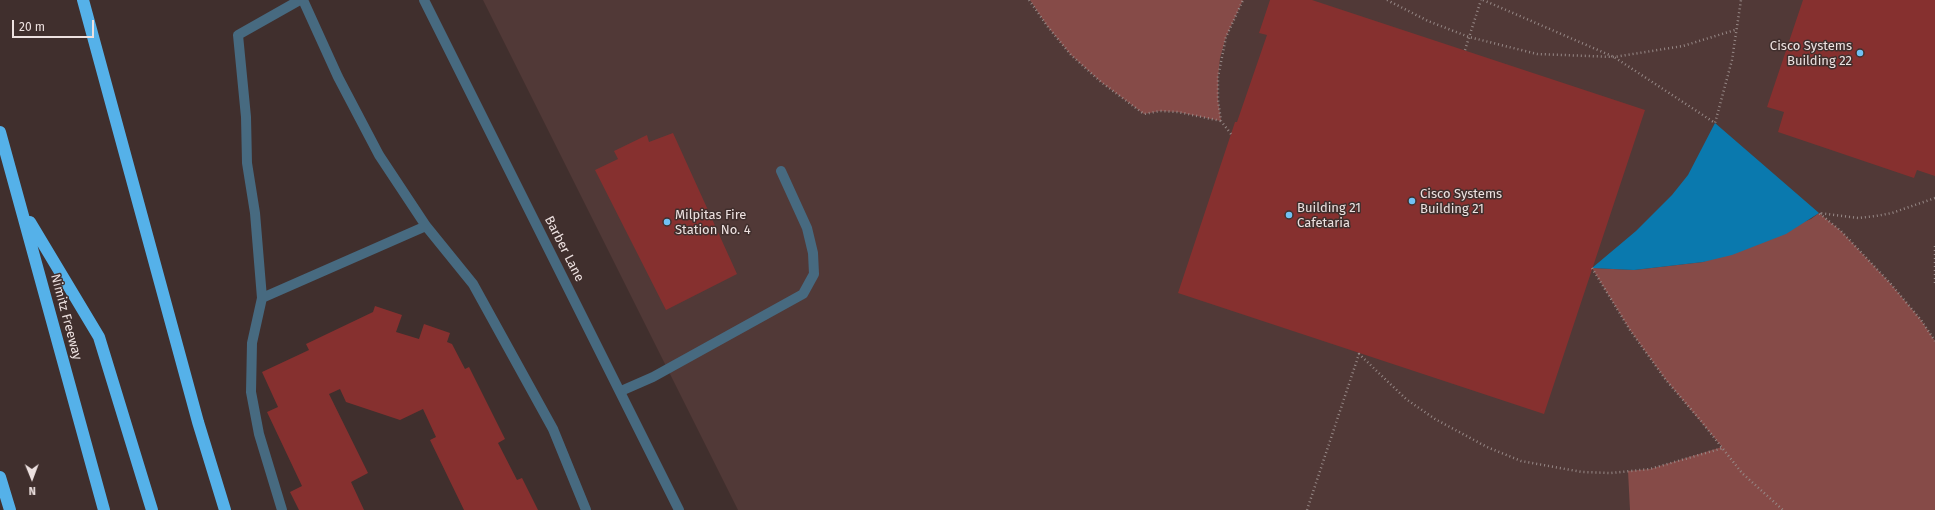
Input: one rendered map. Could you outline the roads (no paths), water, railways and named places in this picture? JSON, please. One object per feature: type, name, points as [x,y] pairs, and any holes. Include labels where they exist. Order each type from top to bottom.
[{"type":"highway","points":[[83,0],[198,422],[225,510]]},
{"type":"highway","name":"Nimitz Freeway","points":[[0,132],[23,209],[104,510]]},
{"type":"highway","points":[[23,209],[99,337],[152,510]]},
{"type":"highway","points":[[0,477],[10,510]]},
{"type":"street","points":[[282,510],[259,434],[251,392],[252,343],[262,298],[256,213],[247,163],[246,116],[238,35],[300,0]]},
{"type":"street","points":[[303,0],[338,77],[379,155],[426,226],[473,284],[553,429],[586,510]]},
{"type":"street","name":"Barber Lane","points":[[424,0],[621,391],[679,510]]},
{"type":"street","points":[[621,391],[653,377],[803,294],[814,274],[813,253],[807,228],[781,171]]},
{"type":"street","points":[[262,298],[426,226]]},
{"type":"water","points":[[1715,123],[1819,213],[1786,234],[1732,255],[1703,262],[1634,270],[1592,268],[1636,231],[1672,195],[1688,175]]},
{"type":"place","name":"Cisco Systems Building 22","points":[[1860,53]]},
{"type":"place","name":"Cisco Systems Building 21","points":[[1412,201]]},
{"type":"place","name":"Building 21 Cafetaria","points":[[1289,215]]},
{"type":"place","name":"Milpitas Fire Station No. 4","points":[[667,222]]}]
